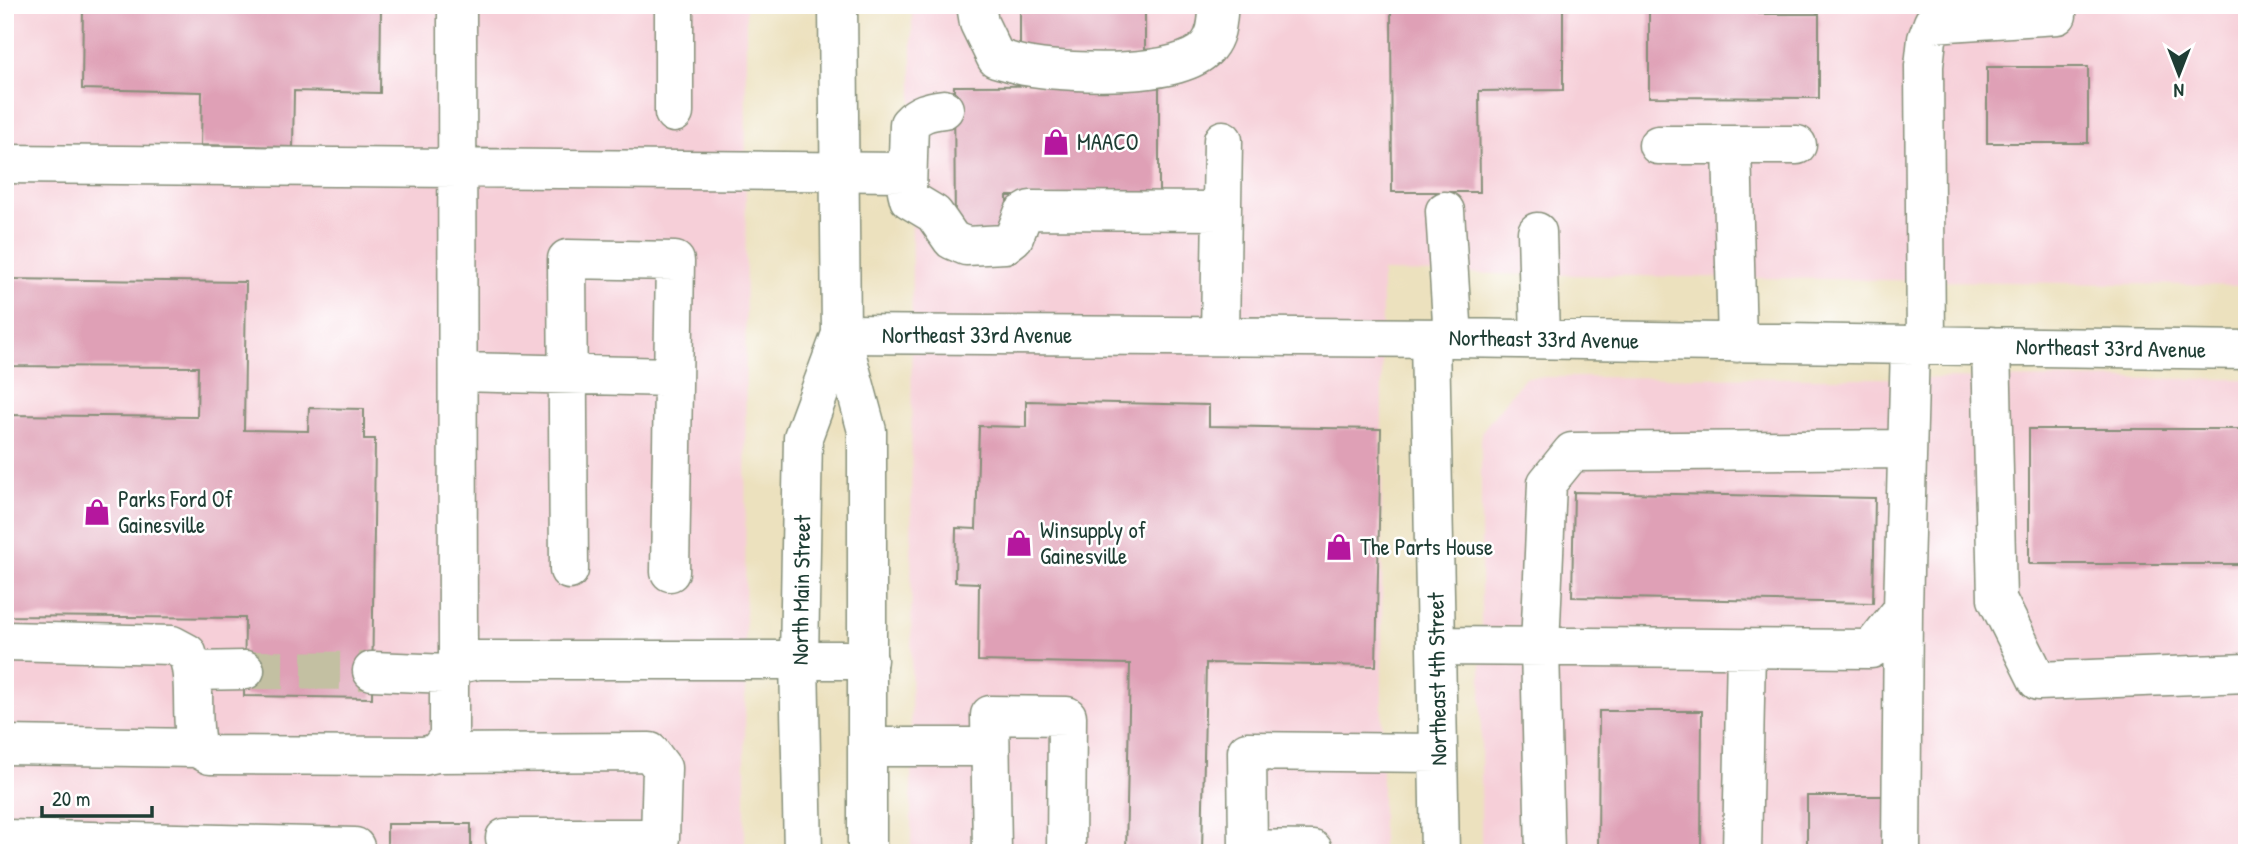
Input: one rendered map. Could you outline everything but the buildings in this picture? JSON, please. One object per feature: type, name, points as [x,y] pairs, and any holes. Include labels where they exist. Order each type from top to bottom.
[{"type":"street","points":[[437,752],[449,737],[454,669],[459,372],[457,5]]},
{"type":"street","points":[[674,5],[674,113]]},
{"type":"street","name":"North Main Street","points":[[838,5],[841,334],[867,431],[867,853]]},
{"type":"street","points":[[976,5],[979,23],[996,58],[1032,67],[1097,72],[1159,69],[1193,59],[1208,46],[1217,29],[1219,5]]},
{"type":"street","points":[[1901,850],[1907,449],[1918,345],[1924,66],[1927,39],[1933,23],[2057,15]]},
{"type":"street","points":[[944,109],[928,111],[909,124],[906,172],[909,199],[933,214],[952,240],[966,246],[1005,244],[1014,237],[1023,214],[1030,210],[1222,211]]},
{"type":"street","points":[[1220,337],[1223,140]]},
{"type":"street","points":[[1658,145],[1797,145]]},
{"type":"street","points":[[1732,145],[1737,342]]},
{"type":"street","points":[[5,163],[906,172]]},
{"type":"street","name":"Northeast 4th Street","points":[[1440,853],[1436,646],[1445,211]]},
{"type":"street","points":[[1537,232],[1540,339]]},
{"type":"street","points":[[569,570],[567,259],[675,261],[670,572]]},
{"type":"street","name":"North Main Street","points":[[803,853],[799,659],[803,437],[841,334]]},
{"type":"street","name":"Northeast 33rd Avenue","points":[[841,334],[1540,339],[2247,350]]},
{"type":"street","points":[[1991,346],[1997,599],[2038,681],[2247,673]]},
{"type":"street","points":[[459,372],[673,377]]},
{"type":"street","points":[[1545,853],[1540,647],[1547,484],[1572,453],[1907,449]]},
{"type":"street","points":[[1436,646],[1871,649],[1903,609]]},
{"type":"street","points":[[5,640],[172,645],[187,653],[194,671],[194,735],[197,748]]},
{"type":"street","points":[[1742,853],[1745,648]]},
{"type":"street","points":[[372,671],[454,669],[478,660],[868,660]]},
{"type":"street","points":[[194,671],[244,670]]},
{"type":"street","points":[[992,853],[990,715],[1067,716],[1066,853]]},
{"type":"street","points":[[5,745],[197,748],[210,755],[423,756],[437,752],[650,752],[662,768],[660,838],[505,838]]},
{"type":"street","points":[[868,747],[990,747]]},
{"type":"street","points":[[1313,850],[1248,849],[1247,751],[1438,752]]},
{"type":"street","points":[[5,839],[355,847]]},
{"type":"shaded area","points":[[5,5],[746,5],[745,853],[5,853]]},
{"type":"shaded area","points":[[912,5],[2247,5],[2247,286],[1382,272],[1382,853],[911,853]]},
{"type":"shaded area","points":[[1525,377],[2247,379],[2247,853],[1481,853],[1481,432]]},
{"type":"tunnel","points":[[245,670],[372,671]]},
{"type":"place","name":"MAACO","points":[[1056,142]]},
{"type":"place","name":"Parks Ford Of Gainesville","points":[[97,512]]},
{"type":"place","name":"Winsupply of Gainesville","points":[[1019,543]]},
{"type":"place","name":"The Parts House","points":[[1339,547]]}]
